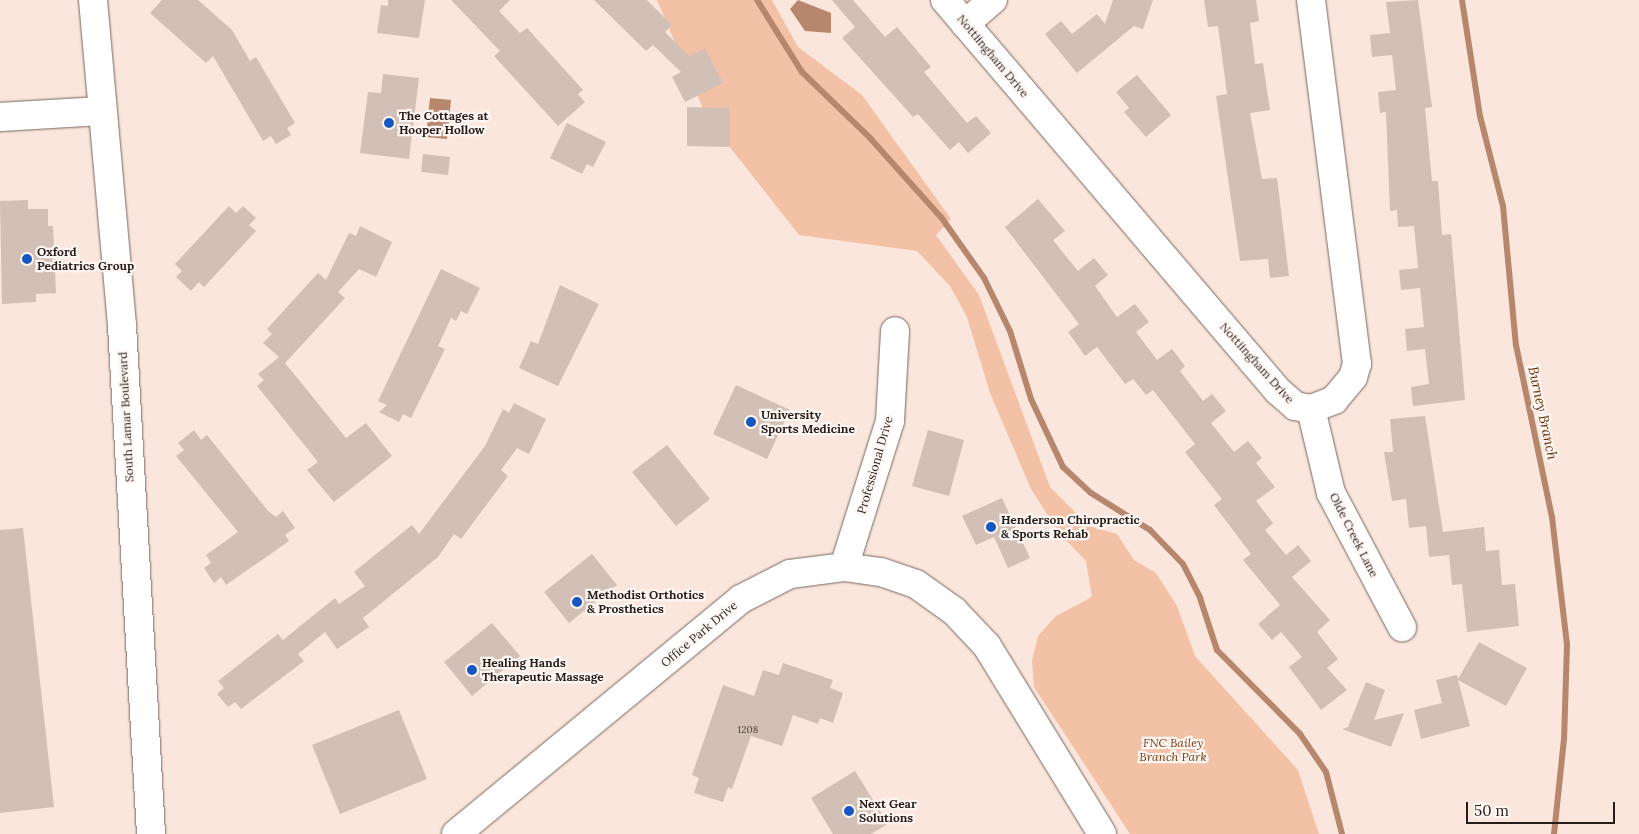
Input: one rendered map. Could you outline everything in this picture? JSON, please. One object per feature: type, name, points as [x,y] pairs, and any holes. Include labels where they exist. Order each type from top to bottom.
[{"type":"street","name":"South Lamar Boulevard","points":[[93,0],[100,111],[122,326],[150,834]]},
{"type":"street","name":"Nottiingham Drive","points":[[945,0],[1278,391],[1294,406],[1311,409]]},
{"type":"street","points":[[965,24],[993,0]]},
{"type":"street","points":[[1311,0],[1356,364],[1353,377],[1334,400],[1311,409]]},
{"type":"street","points":[[0,117],[100,111]]},
{"type":"street","name":"Professional Drive","points":[[844,567],[890,421],[895,331]]},
{"type":"street","name":"Olde Creek Lane","points":[[1311,409],[1331,493],[1402,628]]},
{"type":"street","name":"Office Park Drive","points":[[456,834],[741,599],[790,574],[844,567],[882,572],[916,584],[954,611],[987,646],[1102,834]]},
{"type":"green space","name":"FNC Bailey Branch Park","points":[[657,0],[772,0],[798,47],[862,95],[951,219],[936,235],[979,295],[1050,487],[1089,526],[1117,534],[1134,560],[1156,573],[1177,606],[1195,656],[1298,770],[1319,834],[1130,834],[1034,687],[1032,661],[1038,636],[1056,616],[1092,597],[1086,561],[1060,534],[1031,489],[990,393],[967,317],[950,286],[917,251],[799,235],[707,118]]},
{"type":"shaded area","points":[[798,0],[831,13],[831,33],[805,31],[790,9]]},
{"type":"shaded area","points":[[430,98],[451,100],[447,139],[426,137]]},
{"type":"building","points":[[162,0],[198,0],[232,30],[250,61],[256,57],[295,123],[287,128],[291,135],[276,144],[271,136],[263,141],[213,56],[206,63],[150,13]]},
{"type":"building","points":[[388,0],[425,0],[419,38],[377,33],[381,5],[388,6]]},
{"type":"building","points":[[451,0],[510,0],[499,11],[520,33],[527,28],[583,90],[578,94],[585,102],[558,126],[494,56],[500,51]]},
{"type":"building","points":[[594,0],[647,0],[672,25],[665,32],[689,56],[705,48],[723,83],[685,102],[672,77],[681,72],[653,45],[646,51]]},
{"type":"building","points":[[832,0],[853,0],[885,37],[897,27],[931,67],[924,72],[967,123],[976,116],[991,133],[968,153],[959,142],[950,150],[918,114],[913,117],[842,38],[855,27]]},
{"type":"building","points":[[1113,0],[1153,0],[1143,29],[1134,26],[1077,73],[1045,34],[1061,21],[1072,34],[1097,14],[1105,24]]},
{"type":"building","points":[[1204,0],[1256,0],[1259,21],[1250,23],[1255,64],[1263,63],[1270,110],[1250,113],[1262,179],[1277,178],[1289,276],[1270,278],[1268,259],[1240,261],[1216,96],[1227,94],[1218,26],[1208,27]]},
{"type":"building","points":[[1418,0],[1432,107],[1425,108],[1432,181],[1438,181],[1442,235],[1451,234],[1465,400],[1413,406],[1411,387],[1429,384],[1425,349],[1407,351],[1405,329],[1424,327],[1420,288],[1401,290],[1399,270],[1418,268],[1414,226],[1398,227],[1397,210],[1390,211],[1386,112],[1380,113],[1378,92],[1396,90],[1392,55],[1372,57],[1370,35],[1390,33],[1386,2]]},
{"type":"building","name":"The Cottages at Hooper Hollow","points":[[383,74],[419,78],[409,159],[360,153],[368,92],[381,93]]},
{"type":"building","points":[[1137,75],[1171,115],[1146,137],[1124,112],[1129,108],[1116,92]]},
{"type":"building","points":[[687,107],[730,108],[730,147],[687,146]]},
{"type":"building","points":[[567,123],[606,142],[593,167],[587,164],[582,174],[550,158]]},
{"type":"building","points":[[423,154],[450,157],[448,175],[421,172]]},
{"type":"building","points":[[1038,199],[1065,231],[1053,240],[1078,271],[1094,258],[1108,275],[1095,286],[1117,317],[1135,304],[1149,322],[1136,332],[1157,360],[1172,349],[1185,366],[1180,371],[1203,401],[1212,394],[1226,411],[1211,423],[1234,452],[1248,441],[1262,458],[1256,463],[1275,487],[1256,501],[1273,523],[1265,530],[1286,555],[1298,545],[1311,561],[1292,577],[1330,620],[1317,632],[1338,659],[1327,668],[1347,690],[1321,710],[1289,667],[1302,657],[1281,632],[1272,640],[1258,624],[1280,605],[1243,560],[1251,554],[1214,505],[1222,499],[1185,452],[1195,444],[1153,390],[1146,395],[1133,379],[1125,384],[1097,347],[1085,356],[1068,332],[1079,324],[1005,227]]},
{"type":"building","name":"Oxford Pediatrics Group","points":[[28,200],[28,209],[48,209],[48,226],[53,226],[56,293],[36,294],[36,302],[2,304],[0,201]]},
{"type":"building","points":[[229,206],[236,213],[243,206],[256,218],[249,225],[256,231],[204,287],[199,282],[191,291],[176,277],[182,271],[175,264]]},
{"type":"building","points":[[360,226],[392,242],[376,277],[359,269],[338,292],[345,298],[285,363],[346,438],[366,423],[392,456],[334,502],[307,470],[318,462],[257,386],[264,380],[258,374],[279,357],[263,343],[272,334],[267,329],[318,273],[326,280],[349,233],[356,236]]},
{"type":"building","points":[[441,269],[480,288],[467,314],[461,311],[456,321],[451,318],[438,346],[445,349],[411,418],[403,414],[399,422],[379,412],[387,405],[378,401]]},
{"type":"building","points":[[560,285],[599,304],[558,386],[519,368],[531,341],[538,344]]},
{"type":"building","name":"University Sports Medicine","points":[[736,385],[790,410],[767,459],[713,434]]},
{"type":"building","points":[[514,403],[546,419],[529,454],[517,448],[501,470],[508,476],[461,539],[454,534],[438,557],[363,618],[369,627],[337,649],[325,632],[298,654],[304,661],[241,709],[235,702],[228,707],[217,694],[224,688],[218,681],[278,634],[283,640],[335,598],[339,604],[365,586],[354,572],[412,525],[419,534],[485,446],[503,409],[509,413]]},
{"type":"building","points":[[1425,416],[1443,532],[1484,527],[1486,551],[1499,550],[1502,585],[1515,584],[1519,626],[1467,632],[1462,584],[1452,585],[1449,555],[1429,557],[1426,526],[1409,528],[1406,499],[1392,501],[1384,452],[1393,452],[1390,419]]},
{"type":"building","points":[[194,430],[201,440],[207,435],[268,511],[276,517],[283,511],[295,528],[285,535],[289,541],[226,585],[221,577],[214,583],[204,568],[211,563],[206,555],[238,532],[176,456],[184,450],[178,443]]},
{"type":"building","points":[[928,430],[964,440],[949,496],[912,486]]},
{"type":"building","points":[[667,445],[710,499],[676,526],[632,472]]},
{"type":"building","name":"Henderson Chiropractic & Sports Rehab","points":[[1002,498],[1030,558],[1008,568],[994,537],[976,545],[962,516]]},
{"type":"building","points":[[23,528],[54,807],[0,813],[0,530]]},
{"type":"building","points":[[592,554],[617,585],[569,623],[544,592]]},
{"type":"building","points":[[492,623],[520,656],[472,696],[444,662]]},
{"type":"building","points":[[1479,642],[1527,668],[1506,706],[1458,680],[1470,726],[1421,739],[1414,710],[1442,703],[1436,680],[1457,675],[1458,679]]},
{"type":"building","points":[[783,663],[833,680],[830,688],[843,693],[833,723],[820,718],[818,724],[793,715],[782,746],[751,736],[732,789],[728,787],[723,802],[694,793],[699,778],[692,775],[723,685],[754,696],[763,670],[779,675]]},
{"type":"building","points":[[1366,682],[1385,690],[1374,720],[1404,713],[1391,747],[1342,729],[1348,727]]},
{"type":"building","points":[[399,710],[427,779],[340,814],[312,745]]},
{"type":"building","name":"Next Gear Solutions","points":[[855,771],[888,824],[871,834],[833,834],[811,798]]},
{"type":"waterway","points":[[757,0],[802,72],[870,138],[941,217],[984,278],[1010,331],[1031,399],[1063,467],[1091,493],[1150,530],[1183,564],[1200,598],[1217,650],[1300,734],[1326,772],[1342,834]]},
{"type":"waterway","name":"Burney Branch","points":[[1462,0],[1480,116],[1503,206],[1516,345],[1552,517],[1567,645],[1564,739],[1554,834]]},
{"type":"place","name":"The Cottages at Hooper Hollow","points":[[389,123]]},
{"type":"place","name":"Oxford Pediatrics Group","points":[[27,259]]},
{"type":"place","name":"University Sports Medicine","points":[[751,422]]},
{"type":"place","name":"Henderson Chiropractic & Sports Rehab","points":[[991,527]]},
{"type":"place","name":"Methodist Orthotics & Prosthetics","points":[[577,602]]},
{"type":"place","name":"Healing Hands Therapeutic Massage","points":[[472,670]]},
{"type":"place","name":"Next Gear Solutions","points":[[849,811]]}]
